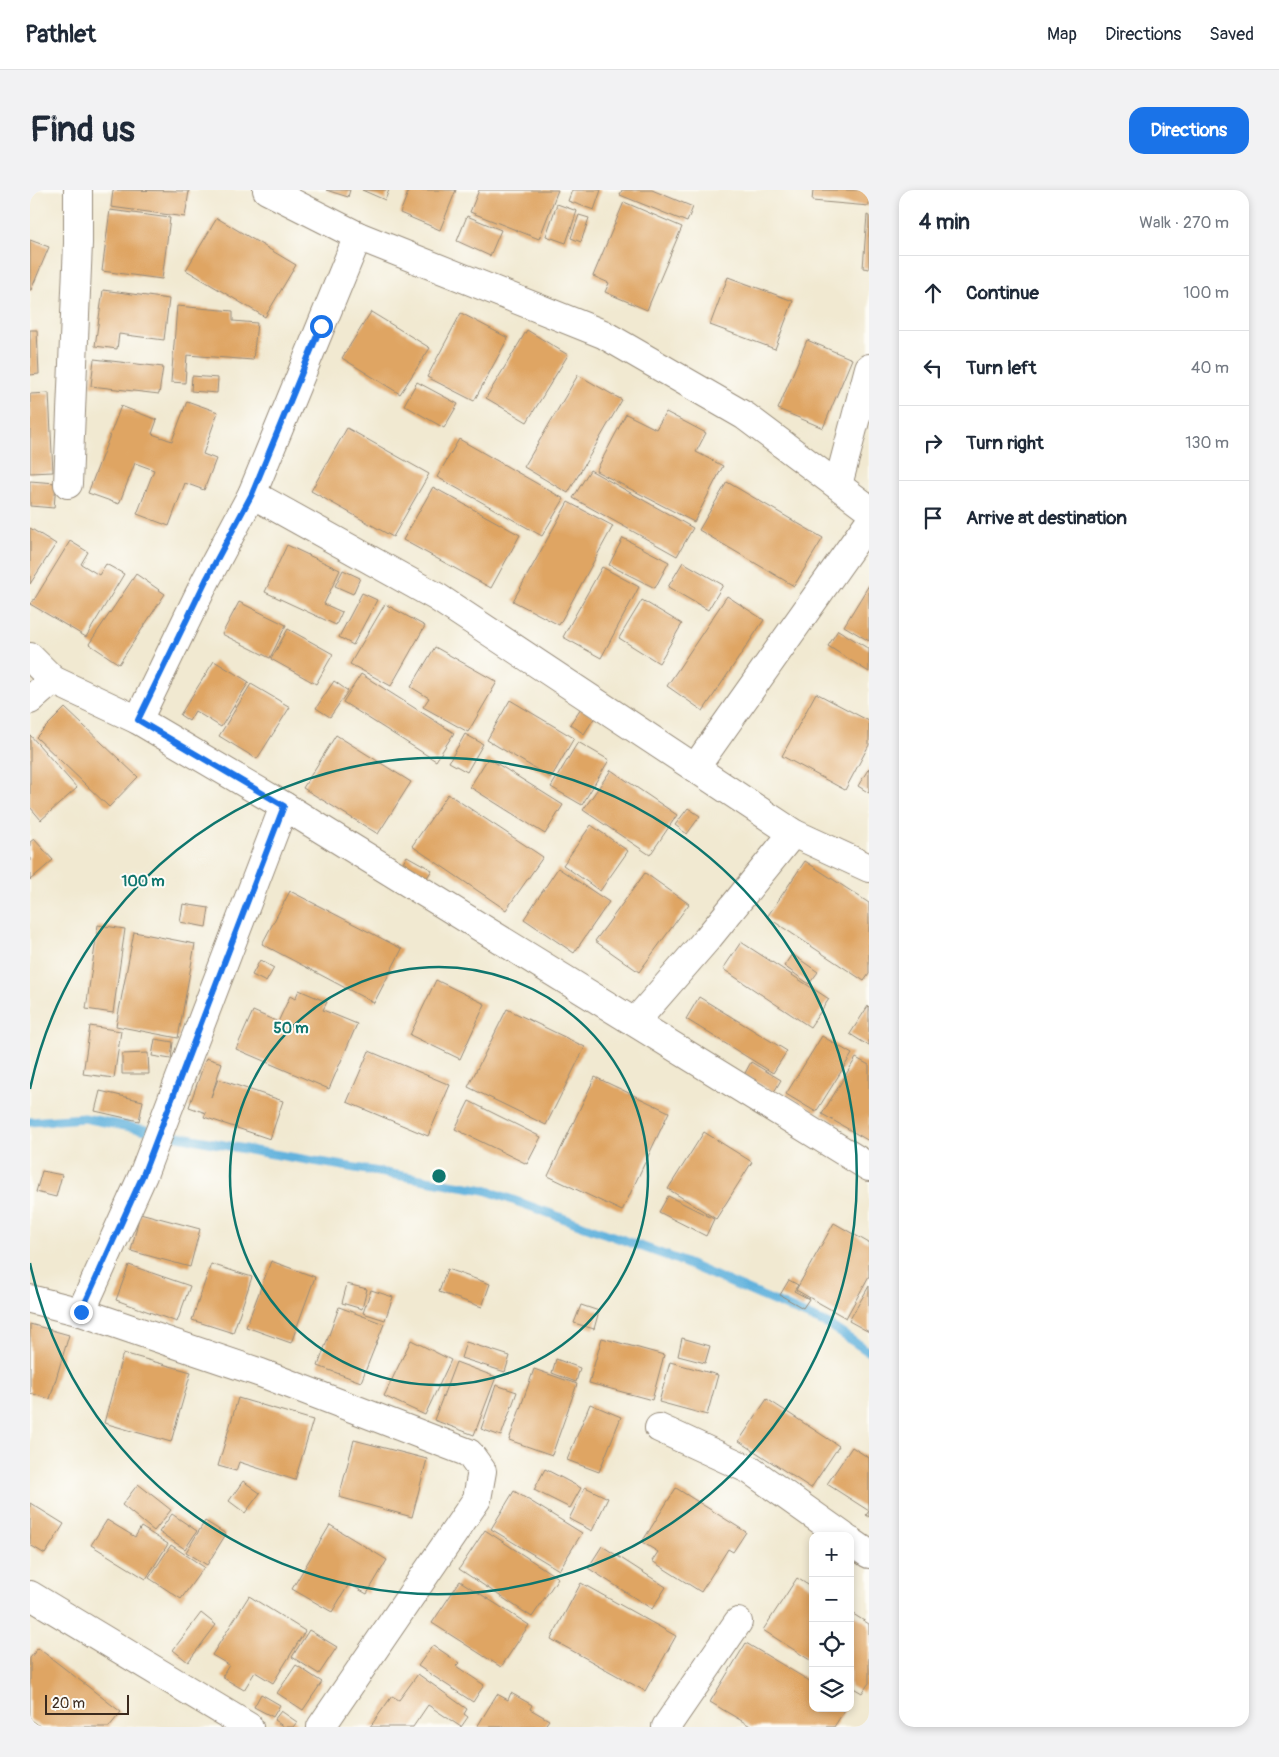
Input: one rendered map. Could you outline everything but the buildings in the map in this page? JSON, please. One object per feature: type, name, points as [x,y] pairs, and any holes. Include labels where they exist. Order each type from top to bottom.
[{"type":"street","points":[[68,484],[78,243],[78,190]]},
{"type":"street","points":[[267,190],[358,236],[603,334],[745,416],[869,509]]},
{"type":"street","points":[[138,720],[206,580],[252,494],[358,236]]},
{"type":"street","points":[[838,485],[869,368]]},
{"type":"street","points":[[252,494],[437,597],[793,834],[869,868]]},
{"type":"street","points":[[696,768],[869,522]]},
{"type":"street","points":[[30,658],[53,680],[138,720],[284,806],[869,1167]]},
{"type":"street","points":[[30,700],[53,680]]},
{"type":"street","points":[[81,1312],[143,1175],[284,806]]},
{"type":"street","points":[[635,1022],[708,938],[793,834]]},
{"type":"street","points":[[30,1299],[81,1312],[261,1373],[469,1453],[482,1471],[477,1499],[321,1727]]},
{"type":"street","points":[[660,1428],[750,1470],[837,1532]]},
{"type":"street","points":[[854,1544],[869,1554]]},
{"type":"street","points":[[30,1595],[249,1727]]},
{"type":"street","points":[[666,1727],[738,1622]]},
{"type":"waterway","points":[[30,1122],[84,1118],[255,1151],[485,1190],[676,1259],[829,1325],[869,1352]]},
{"type":"route","points":[[81,1312],[143,1175],[284,806],[138,720],[206,580],[252,494],[321,326]]}]
